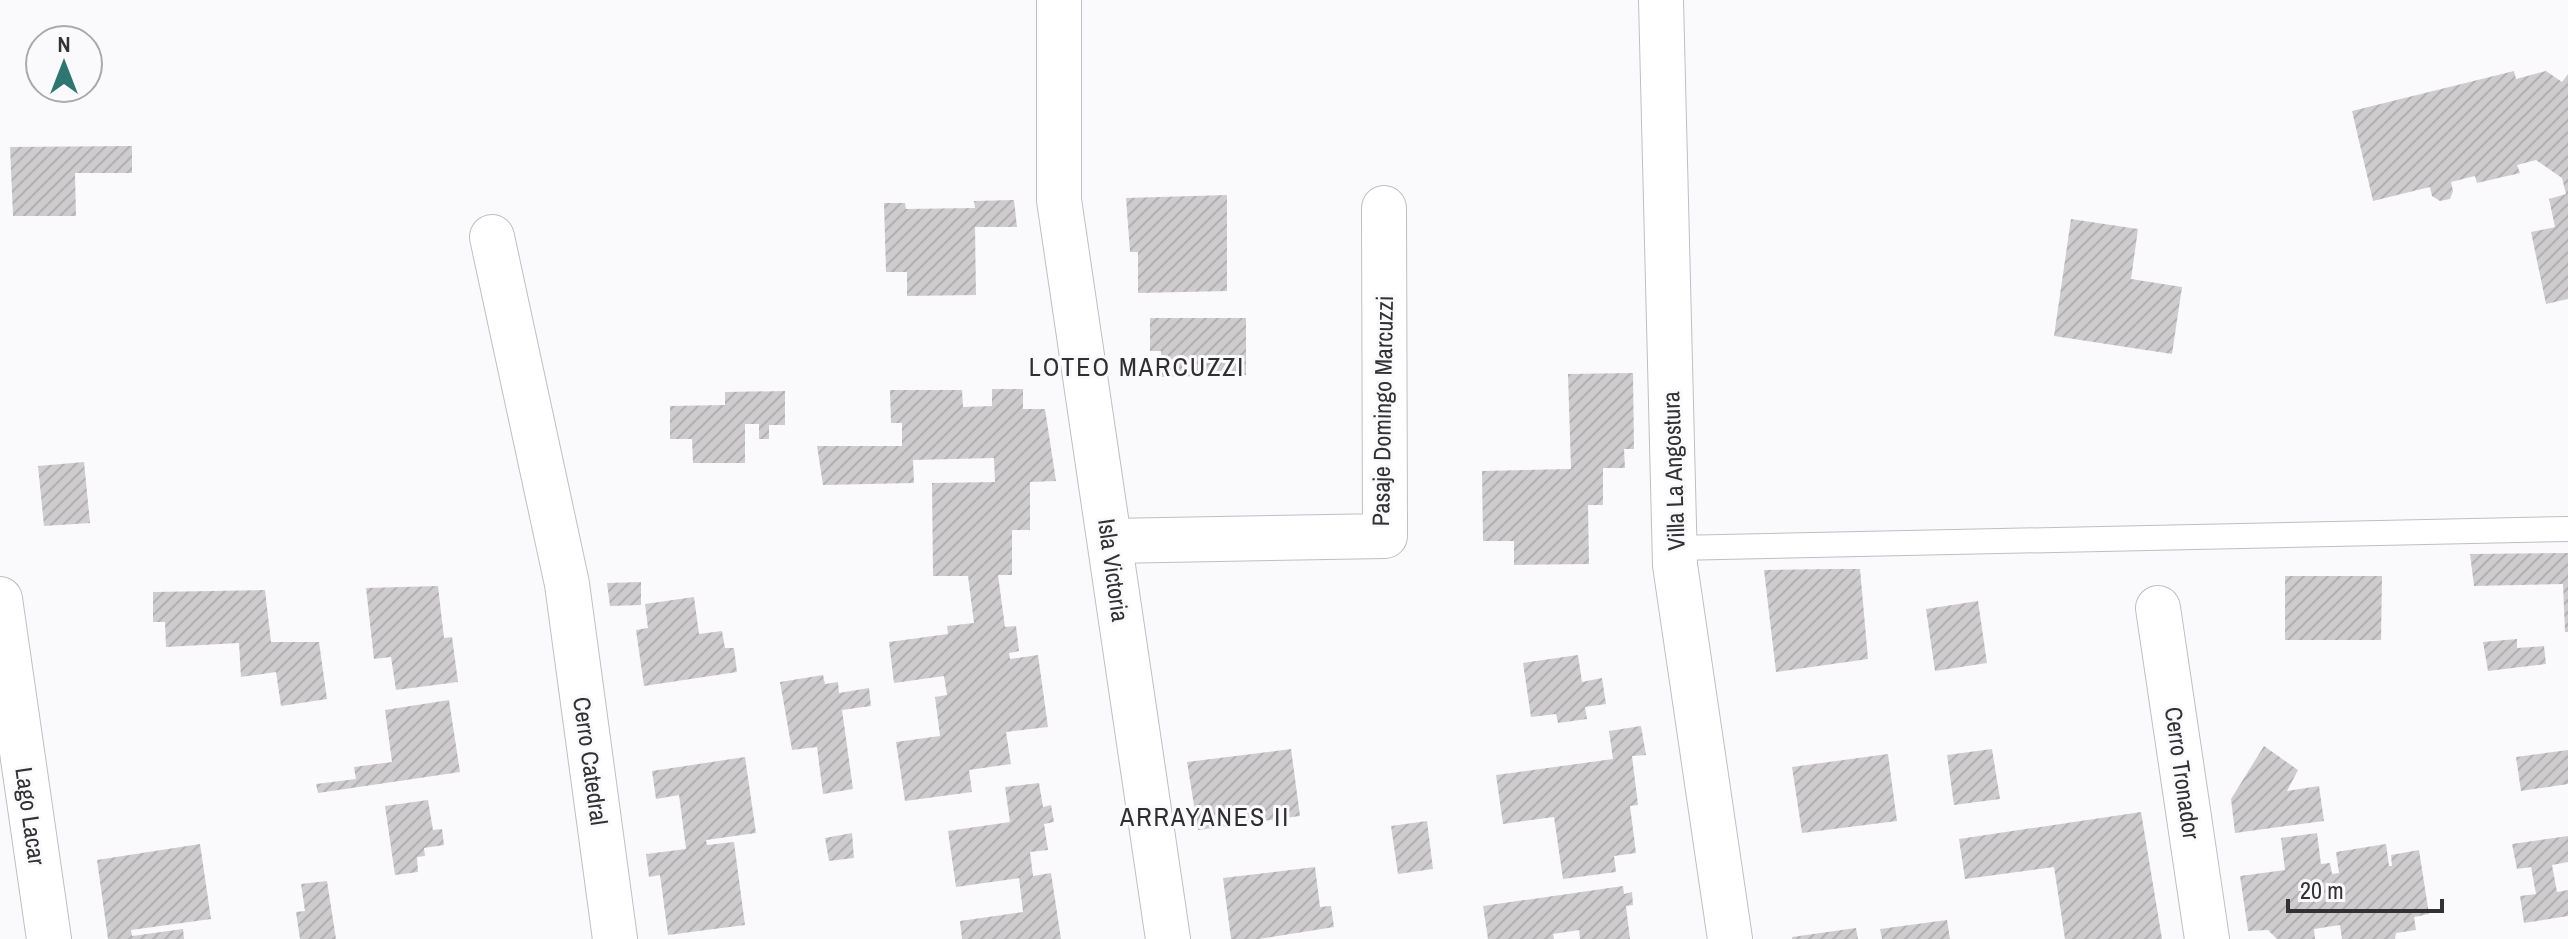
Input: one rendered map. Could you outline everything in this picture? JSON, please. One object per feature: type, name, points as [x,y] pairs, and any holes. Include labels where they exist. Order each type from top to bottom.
[{"type":"street","name":"Isla Victoria","points":[[1059,0],[1059,200],[1168,939]]},
{"type":"street","name":"Villa La Angostura","points":[[1661,0],[1675,548],[1730,939]]},
{"type":"street","name":"Pasaje Domingo Marcuzzi","points":[[1110,541],[1385,536],[1384,208]]},
{"type":"street","name":"Cerro Catedral","points":[[492,237],[567,584],[615,939]]},
{"type":"street","name":"Lago Lacar","points":[[0,599],[49,939]]},
{"type":"street","name":"Cerro Tronador","points":[[2158,608],[2207,939]]},
{"type":"lane","points":[[1675,548],[2568,529]]},
{"type":"building","points":[[2514,71],[2516,79],[2546,71],[2562,82],[2568,74],[2568,299],[2546,304],[2531,232],[2555,227],[2549,199],[2566,194],[2562,178],[2536,160],[2517,165],[2520,173],[2477,183],[2475,176],[2451,182],[2453,191],[2450,199],[2440,201],[2432,196],[2430,187],[2373,201],[2352,111]]},
{"type":"building","points":[[132,146],[132,173],[75,173],[76,216],[13,216],[10,147]]},
{"type":"building","points":[[1227,195],[1227,291],[1138,293],[1138,252],[1130,252],[1126,198]]},
{"type":"building","points":[[1014,200],[1017,227],[975,227],[976,295],[907,296],[907,272],[886,272],[884,203],[905,203],[906,209],[975,208],[974,201]]},
{"type":"building","points":[[2071,219],[2138,229],[2131,279],[2182,287],[2172,354],[2054,336]]},
{"type":"building","points":[[1150,318],[1246,318],[1246,375],[1161,377],[1161,351],[1150,351]]},
{"type":"building","points":[[1633,373],[1634,449],[1624,449],[1625,468],[1603,468],[1603,505],[1588,505],[1589,564],[1514,565],[1514,541],[1483,541],[1482,471],[1571,469],[1568,374]]},
{"type":"building","points":[[992,389],[1023,389],[1023,409],[1045,409],[1056,481],[1030,482],[1030,530],[1012,530],[1012,575],[998,575],[1005,627],[1016,626],[1019,651],[1009,653],[1010,659],[1038,655],[1048,727],[1006,732],[1011,764],[969,770],[972,792],[905,801],[896,742],[940,736],[935,697],[947,695],[944,676],[894,683],[889,642],[948,634],[947,626],[974,623],[968,576],[933,576],[932,483],[995,482],[994,458],[913,460],[914,483],[823,485],[817,446],[902,446],[902,423],[891,423],[890,390],[962,390],[963,407],[992,406]]},
{"type":"building","points":[[785,391],[785,425],[769,425],[769,439],[759,439],[759,424],[745,424],[745,463],[693,463],[692,439],[670,439],[670,406],[725,405],[725,392]]},
{"type":"building","points":[[84,462],[90,523],[44,526],[38,466]]},
{"type":"building","points":[[2568,553],[2568,632],[2565,632],[2563,584],[2474,586],[2470,554]]},
{"type":"building","points":[[1860,569],[1868,659],[1776,672],[1764,570]]},
{"type":"building","points":[[2285,576],[2382,576],[2381,640],[2285,640]]},
{"type":"building","points":[[641,582],[641,605],[610,606],[607,583]]},
{"type":"building","points":[[438,586],[444,638],[452,637],[458,682],[396,690],[391,657],[374,659],[366,588]]},
{"type":"building","points":[[265,590],[271,642],[319,642],[327,699],[281,706],[276,672],[241,677],[239,643],[166,647],[165,622],[153,622],[153,592]]},
{"type":"building","points":[[694,597],[699,634],[722,631],[725,648],[734,648],[737,672],[644,686],[636,630],[648,628],[645,604]]},
{"type":"building","points":[[1978,601],[1987,663],[1935,671],[1926,609]]},
{"type":"building","points":[[2517,639],[2517,648],[2544,646],[2546,664],[2488,671],[2483,642]]},
{"type":"building","points":[[1578,655],[1582,682],[1602,678],[1606,704],[1585,707],[1587,719],[1558,723],[1556,714],[1531,717],[1523,663]]},
{"type":"building","points":[[823,675],[825,684],[838,682],[839,693],[869,688],[871,706],[842,710],[853,789],[823,794],[817,747],[792,750],[780,682]]},
{"type":"building","points":[[449,700],[460,772],[318,793],[316,784],[356,779],[354,767],[392,762],[385,710]]},
{"type":"building","points":[[1641,726],[1646,755],[1632,756],[1638,805],[1630,806],[1636,853],[1614,856],[1616,872],[1563,879],[1554,817],[1503,824],[1496,775],[1613,759],[1609,731]]},
{"type":"building","points":[[2264,746],[2298,770],[2287,791],[2319,786],[2324,821],[2235,833],[2231,799]]},
{"type":"building","points":[[1291,749],[1300,816],[1198,830],[1187,762]]},
{"type":"building","points":[[1992,749],[2000,799],[1954,805],[1947,755]]},
{"type":"building","points":[[2568,750],[2568,784],[2521,791],[2516,757]]},
{"type":"building","points":[[1888,754],[1897,821],[1802,833],[1792,767]]},
{"type":"building","points":[[745,757],[756,833],[706,840],[707,845],[734,842],[745,925],[668,935],[660,875],[649,877],[646,854],[686,849],[679,795],[656,799],[652,771]]},
{"type":"building","points":[[1039,783],[1043,807],[1051,805],[1054,822],[1044,824],[1048,850],[1030,852],[1033,876],[1051,873],[1061,939],[962,939],[960,921],[1023,912],[1019,878],[956,887],[948,831],[1010,822],[1005,787]]},
{"type":"building","points":[[428,800],[433,830],[442,829],[444,845],[424,848],[425,856],[417,857],[418,872],[395,875],[385,806]]},
{"type":"building","points":[[2141,812],[2162,939],[2065,939],[2054,867],[1965,879],[1959,839]]},
{"type":"building","points":[[1427,821],[1433,869],[1398,874],[1391,826]]},
{"type":"building","points":[[852,833],[854,858],[829,861],[825,838]]},
{"type":"building","points":[[2317,833],[2321,864],[2330,863],[2332,874],[2339,873],[2336,852],[2386,844],[2389,866],[2392,866],[2391,855],[2419,850],[2429,914],[2414,917],[2416,930],[2396,933],[2395,939],[2342,939],[2340,925],[2314,929],[2315,939],[2277,939],[2268,930],[2248,931],[2240,876],[2285,870],[2281,838]]},
{"type":"building","points":[[2568,836],[2568,862],[2552,865],[2557,892],[2568,890],[2568,916],[2524,923],[2520,896],[2536,894],[2531,867],[2517,869],[2512,844]]},
{"type":"building","points":[[200,844],[211,919],[131,930],[132,936],[183,929],[184,939],[108,939],[97,860]]},
{"type":"building","points":[[1315,867],[1320,907],[1331,906],[1334,927],[1259,939],[1231,939],[1223,878]]},
{"type":"building","points":[[327,881],[336,939],[300,939],[296,912],[305,911],[301,884]]},
{"type":"building","points":[[1623,886],[1624,894],[1632,892],[1633,905],[1626,906],[1630,939],[1580,939],[1579,930],[1553,934],[1554,939],[1488,939],[1483,906]]},
{"type":"building","points":[[1947,920],[1950,939],[1882,939],[1880,929]]},
{"type":"building","points":[[1856,928],[1858,939],[1792,939],[1792,937]]},
{"type":"district","name":"LOTEO MARCUZZI","points":[[1137,366]]},
{"type":"district","name":"ARRAYANES II","points":[[1205,816]]}]
